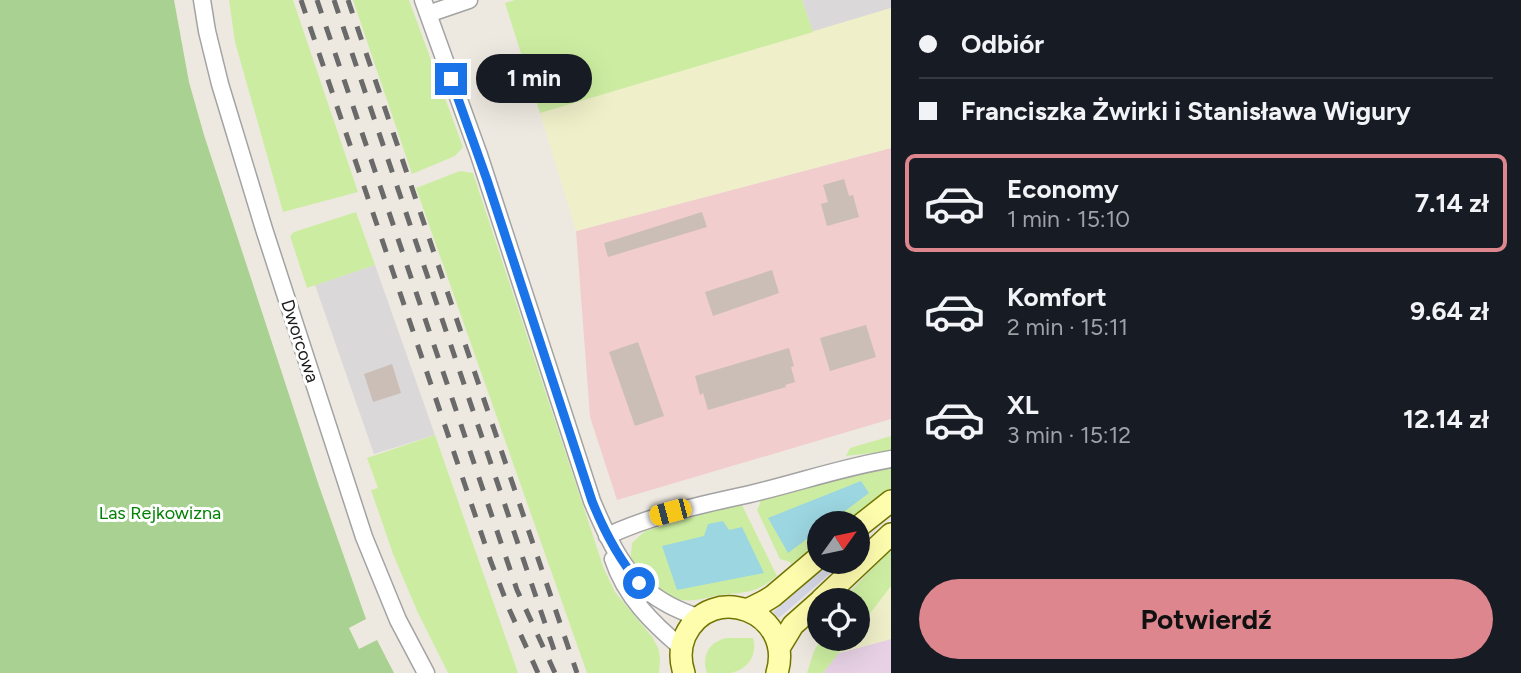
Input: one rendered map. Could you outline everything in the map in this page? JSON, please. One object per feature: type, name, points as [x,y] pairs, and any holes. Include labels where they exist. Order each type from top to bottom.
[{"type":"main road","points":[[870,518],[891,501]]},
{"type":"main road","points":[[834,588],[891,534]]},
{"type":"main road","points":[[747,610],[774,596],[807,567]]},
{"type":"main road","points":[[684,673],[681,663],[682,648],[688,632],[699,618],[712,610],[732,607],[758,615],[773,631],[779,648],[780,662],[777,673]]},
{"type":"main road","points":[[779,648],[793,625],[807,613]]},
{"type":"street","name":"Dworcowa","points":[[202,0],[220,84],[336,453],[398,620],[426,673]]},
{"type":"street","points":[[469,0],[425,7],[479,155],[615,565],[628,592],[648,617],[682,648]]},
{"type":"street","points":[[607,536],[651,517],[891,459]]},
{"type":"street","points":[[607,536],[626,566],[646,590],[663,602],[699,618]]},
{"type":"shaded area","points":[[802,0],[891,0],[891,8],[813,32]]},
{"type":"shaded area","points":[[891,148],[891,419],[617,500],[590,417],[576,231]]},
{"type":"shaded area","points":[[375,265],[435,435],[374,454],[315,285]]},
{"type":"shaded area","points":[[817,574],[829,574],[813,588],[807,588],[807,594],[779,618],[773,612]]},
{"type":"shaded area","points":[[891,639],[891,673],[823,673],[839,653],[870,651],[870,645]]},
{"type":"green space","name":"Las Rejkowizna","points":[[0,0],[174,0],[189,82],[204,135],[318,483],[366,619],[349,628],[359,649],[377,640],[394,673],[0,673]]},
{"type":"green space","points":[[229,0],[293,0],[358,192],[283,212],[235,42]]},
{"type":"green space","points":[[353,0],[409,0],[463,147],[455,156],[412,174]]},
{"type":"green space","points":[[515,0],[802,0],[813,32],[540,113],[505,3]]},
{"type":"green space","points":[[891,8],[891,148],[576,231],[540,113]]},
{"type":"green space","points":[[460,171],[473,173],[604,569],[615,592],[653,638],[659,650],[659,673],[587,673],[416,188]]},
{"type":"green space","points":[[356,212],[375,265],[307,288],[290,236],[294,232]]},
{"type":"green space","points":[[435,435],[518,673],[448,673],[393,554],[371,490],[378,488],[367,458]]},
{"type":"green space","points":[[891,436],[891,451],[846,456],[850,448]]},
{"type":"green space","points":[[891,467],[891,491],[863,511],[807,511],[807,552],[791,564],[780,559],[757,510],[760,499]]},
{"type":"green space","points":[[741,503],[777,576],[763,586],[744,592],[682,600],[652,585],[634,566],[631,558],[632,543],[645,531]]},
{"type":"green space","points":[[891,549],[891,586],[870,613],[870,588],[854,588],[870,574]]},
{"type":"green space","points":[[891,586],[891,639],[870,645],[870,613]]},
{"type":"green space","points":[[726,638],[753,638],[753,655],[747,665],[737,671],[707,673],[705,661],[708,651],[715,643]]},
{"type":"green space","points":[[814,651],[840,651],[823,673],[807,673]]},
{"type":"water","points":[[861,481],[869,493],[845,511],[807,511],[807,539],[788,553],[768,518]]},
{"type":"water","points":[[723,521],[729,530],[742,527],[764,573],[677,590],[662,546],[704,536],[708,524]]},
{"type":"building","points":[[844,179],[849,196],[853,195],[859,217],[827,226],[821,204],[828,202],[823,185]]},
{"type":"building","points":[[702,212],[707,227],[608,257],[604,243]]},
{"type":"building","points":[[772,270],[779,293],[713,316],[705,292]]},
{"type":"building","points":[[866,325],[876,357],[830,371],[820,338]]},
{"type":"building","points":[[638,342],[664,416],[635,426],[609,352]]},
{"type":"building","points":[[789,348],[795,382],[708,410],[703,393],[700,395],[695,376]]},
{"type":"building","points":[[392,364],[401,393],[373,402],[364,374]]},
{"type":"railway","points":[[301,0],[491,562],[538,673]]},
{"type":"railway","points":[[317,0],[517,590],[555,673]]},
{"type":"railway","points":[[334,0],[554,650]]},
{"type":"railway","points":[[348,0],[577,673]]},
{"type":"route","points":[[451,79],[487,180],[592,501],[607,536],[639,583]]}]
